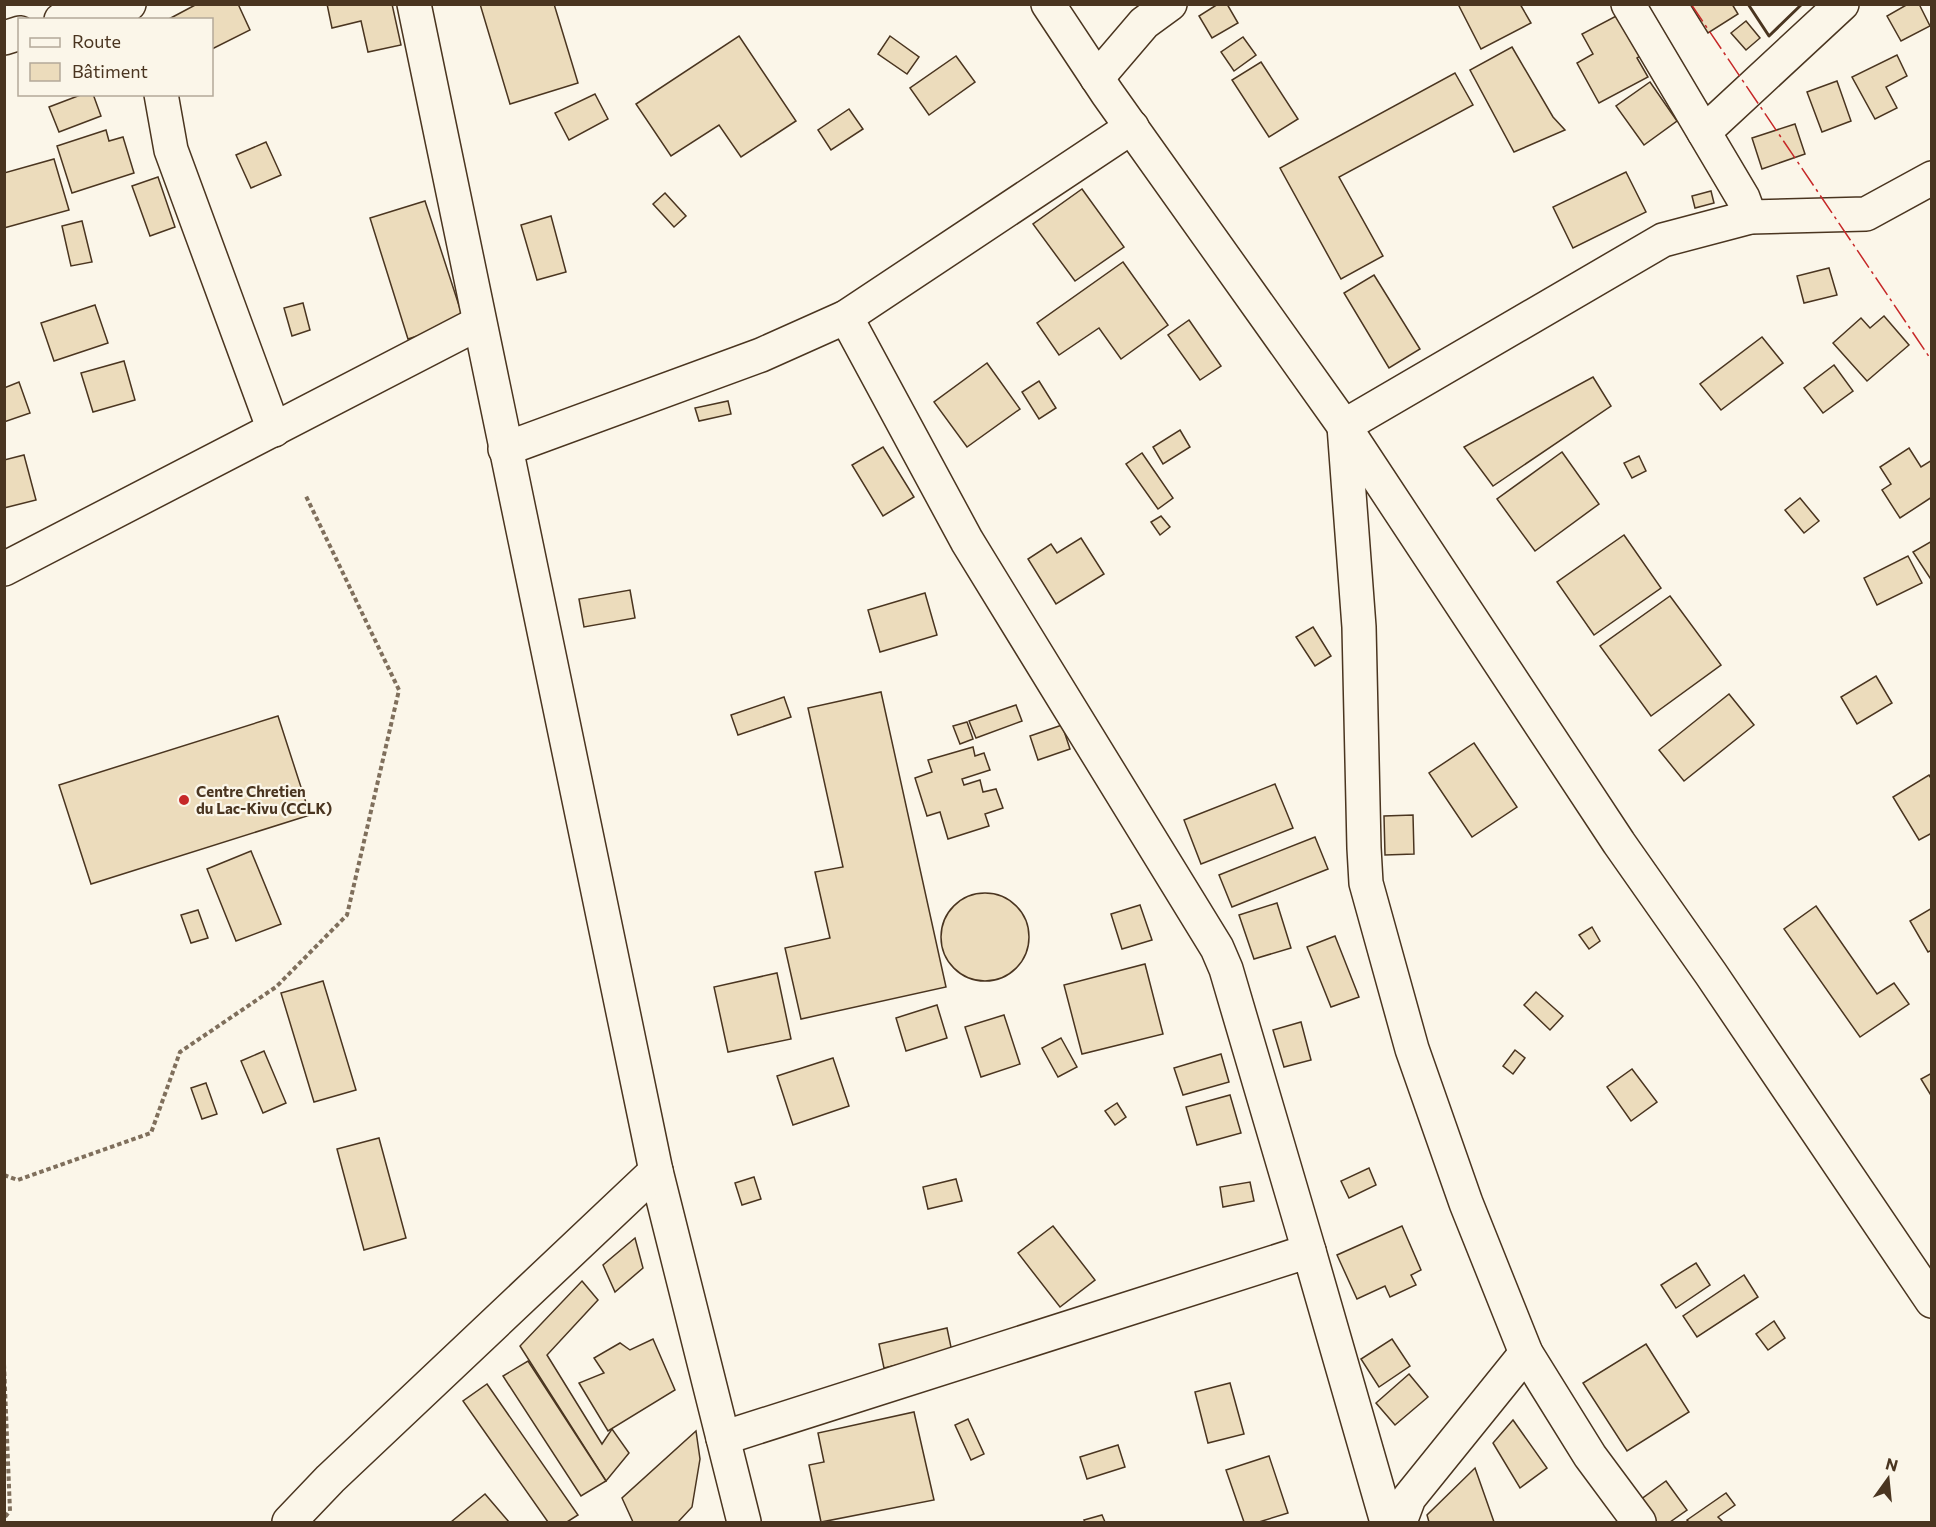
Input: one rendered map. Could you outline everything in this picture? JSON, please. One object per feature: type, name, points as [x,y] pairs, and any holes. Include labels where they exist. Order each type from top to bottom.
[{"type":"main road","points":[[69,18],[129,4]]},
{"type":"main road","points":[[414,4],[656,1171],[744,1522]]},
{"type":"main road","points":[[1048,4],[1132,128],[1344,426],[1618,843],[1711,974],[1932,1301]]},
{"type":"main road","points":[[1097,78],[1144,23],[1170,4]]},
{"type":"main road","points":[[1628,4],[1743,198],[1750,217]]},
{"type":"main road","points":[[1704,132],[1842,4]]},
{"type":"main road","points":[[161,96],[171,150],[274,430]]},
{"type":"main road","points":[[505,449],[761,355],[846,318],[1132,128]]},
{"type":"main road","points":[[1344,426],[1663,240],[1750,217],[1866,214],[1932,178]]},
{"type":"main road","points":[[846,318],[967,541],[1217,948],[1226,969],[1387,1522]]},
{"type":"main road","points":[[4,569],[479,323]]},
{"type":"main road","points":[[1344,426],[1359,627],[1366,883],[1412,1049],[1466,1203],[1526,1353],[1590,1456],[1639,1522]]},
{"type":"main road","points":[[289,1522],[330,1479],[656,1171]]},
{"type":"main road","points":[[723,1438],[1309,1251]]},
{"type":"main road","points":[[1400,1522],[1409,1497],[1526,1353]]},
{"type":"path","points":[[4,1175],[18,1180],[151,1133],[180,1052],[276,987],[347,915],[399,690],[305,494]]},
{"type":"path","points":[[4,1364],[10,1511],[4,1518]]},
{"type":"building","points":[[197,4],[238,4],[250,30],[213,48],[213,18],[171,18]]},
{"type":"building","points":[[327,4],[392,4],[401,45],[368,52],[361,21],[332,28]]},
{"type":"building","points":[[480,4],[554,4],[578,83],[510,104]]},
{"type":"building","points":[[1218,4],[1227,4],[1238,23],[1212,38],[1199,16]]},
{"type":"building","points":[[1458,4],[1520,4],[1531,23],[1481,49]]},
{"type":"building","points":[[1690,4],[1732,4],[1738,14],[1708,33]]},
{"type":"building","points":[[1908,4],[1919,4],[1930,26],[1901,41],[1887,16]]},
{"type":"building","points":[[1620,14],[1642,55],[1637,58],[1648,77],[1599,103],[1577,63],[1593,54],[1582,34]]},
{"type":"building","points":[[1746,21],[1760,38],[1746,50],[1731,33]]},
{"type":"building","points":[[739,36],[796,121],[741,157],[719,125],[671,156],[636,104]]},
{"type":"building","points":[[890,36],[919,57],[907,74],[878,54]]},
{"type":"building","points":[[1243,37],[1256,55],[1234,71],[1221,52]]},
{"type":"building","points":[[1512,47],[1553,117],[1565,130],[1514,152],[1470,70]]},
{"type":"building","points":[[1897,55],[1907,76],[1886,87],[1897,108],[1875,119],[1852,77]]},
{"type":"building","points":[[956,56],[975,82],[929,115],[910,88]]},
{"type":"building","points":[[1261,62],[1298,119],[1269,137],[1232,80]]},
{"type":"building","points":[[1455,73],[1473,105],[1339,177],[1383,256],[1341,279],[1280,168]]},
{"type":"building","points":[[1837,81],[1851,121],[1822,132],[1807,92]]},
{"type":"building","points":[[1650,82],[1677,121],[1644,145],[1616,106]]},
{"type":"building","points":[[595,94],[608,119],[569,140],[555,113]]},
{"type":"building","points":[[78,96],[94,96],[101,116],[59,132],[49,107]]},
{"type":"building","points":[[849,109],[863,129],[831,150],[818,130]]},
{"type":"building","points":[[1795,124],[1805,154],[1762,169],[1752,138]]},
{"type":"building","points":[[106,130],[109,141],[123,137],[134,173],[72,193],[57,146]]},
{"type":"building","points":[[266,142],[281,175],[251,188],[236,155]]},
{"type":"building","points":[[54,159],[69,210],[4,228],[4,173]]},
{"type":"building","points":[[1626,172],[1646,212],[1573,248],[1553,207]]},
{"type":"building","points":[[158,177],[175,227],[150,236],[132,186]]},
{"type":"building","points":[[1082,189],[1124,247],[1075,281],[1033,224]]},
{"type":"building","points":[[1711,191],[1714,203],[1695,208],[1692,196]]},
{"type":"building","points":[[665,193],[686,216],[674,227],[653,204]]},
{"type":"building","points":[[425,201],[464,321],[408,339],[370,218]]},
{"type":"building","points":[[551,216],[566,272],[537,280],[521,225]]},
{"type":"building","points":[[82,221],[92,262],[71,266],[62,226]]},
{"type":"building","points":[[1123,262],[1168,325],[1121,359],[1099,328],[1059,355],[1037,323]]},
{"type":"building","points":[[1829,268],[1837,295],[1804,303],[1797,276]]},
{"type":"building","points":[[1374,275],[1420,349],[1389,368],[1344,293]]},
{"type":"building","points":[[303,303],[310,330],[292,336],[284,308]]},
{"type":"building","points":[[95,305],[108,343],[54,361],[41,323]]},
{"type":"building","points":[[1884,316],[1909,345],[1867,381],[1833,343],[1861,318],[1870,328]]},
{"type":"building","points":[[1189,320],[1221,366],[1200,380],[1168,335]]},
{"type":"building","points":[[1762,337],[1783,363],[1721,410],[1700,384]]},
{"type":"building","points":[[124,361],[135,400],[93,412],[81,373]]},
{"type":"building","points":[[987,363],[1020,409],[967,447],[934,402]]},
{"type":"building","points":[[1834,365],[1853,391],[1823,413],[1804,388]]},
{"type":"building","points":[[1593,377],[1611,406],[1493,486],[1464,447]]},
{"type":"building","points":[[1039,381],[1056,408],[1039,419],[1022,392]]},
{"type":"building","points":[[19,382],[30,413],[4,422],[4,388]]},
{"type":"building","points":[[728,401],[731,414],[699,421],[695,408]]},
{"type":"building","points":[[1180,430],[1190,447],[1163,464],[1153,447]]},
{"type":"building","points":[[883,447],[914,497],[883,516],[852,465]]},
{"type":"building","points":[[1909,448],[1921,467],[1932,460],[1932,497],[1900,518],[1882,490],[1891,484],[1880,467]]},
{"type":"building","points":[[1562,452],[1599,504],[1535,551],[1497,499]]},
{"type":"building","points":[[1142,453],[1173,498],[1158,509],[1126,464]]},
{"type":"building","points":[[24,455],[36,500],[4,508],[4,460]]},
{"type":"building","points":[[1639,456],[1646,471],[1632,478],[1624,463]]},
{"type":"building","points":[[1800,498],[1819,521],[1804,533],[1785,510]]},
{"type":"building","points":[[1161,516],[1170,527],[1160,535],[1151,522]]},
{"type":"building","points":[[1624,535],[1661,588],[1594,635],[1557,582]]},
{"type":"building","points":[[1081,538],[1104,574],[1056,604],[1028,559],[1051,544],[1057,553]]},
{"type":"building","points":[[1932,541],[1932,581],[1913,552]]},
{"type":"building","points":[[1908,556],[1922,583],[1877,605],[1864,578]]},
{"type":"building","points":[[630,590],[635,618],[584,627],[579,599]]},
{"type":"building","points":[[925,593],[937,635],[880,652],[868,610]]},
{"type":"building","points":[[1670,596],[1721,665],[1651,716],[1600,646]]},
{"type":"building","points":[[1313,627],[1331,656],[1315,666],[1296,637]]},
{"type":"building","points":[[1876,676],[1892,703],[1857,724],[1841,697]]},
{"type":"building","points":[[881,692],[946,987],[801,1019],[785,948],[830,938],[815,872],[843,867],[808,708]]},
{"type":"building","points":[[1729,694],[1754,725],[1684,781],[1659,750]]},
{"type":"building","points":[[784,697],[791,717],[738,735],[731,715]]},
{"type":"building","points":[[1016,705],[1022,721],[976,738],[969,721]]},
{"type":"building","name":"Centre Chretien du Lac-Kivu (CCLK)","points":[[278,716],[310,815],[91,884],[59,785]]},
{"type":"building","points":[[967,722],[973,739],[960,744],[953,726]]},
{"type":"building","points":[[1062,725],[1070,749],[1038,760],[1030,736]]},
{"type":"building","points":[[1474,743],[1517,807],[1472,837],[1429,773]]},
{"type":"building","points":[[973,747],[975,756],[984,753],[990,770],[962,779],[964,785],[980,780],[983,792],[996,789],[1003,808],[985,814],[989,826],[948,839],[940,812],[927,816],[915,778],[932,772],[928,760]]},
{"type":"building","points":[[1929,775],[1932,780],[1932,833],[1919,840],[1893,797]]},
{"type":"building","points":[[1275,784],[1293,828],[1201,864],[1184,820]]},
{"type":"building","points":[[1413,815],[1414,854],[1385,855],[1384,816]]},
{"type":"building","points":[[1315,837],[1328,869],[1232,907],[1219,875]]},
{"type":"building","points":[[251,851],[281,924],[236,941],[207,869]]},
{"type":"building","points":[[985,893],[1002,896],[1016,906],[1026,920],[1029,937],[1026,954],[1016,968],[1002,978],[985,981],[968,978],[954,968],[944,954],[941,937],[944,920],[954,906],[968,896]]},
{"type":"building","points":[[1277,903],[1291,948],[1254,959],[1239,915]]},
{"type":"building","points":[[1140,905],[1152,940],[1122,949],[1111,914]]},
{"type":"building","points":[[1816,906],[1877,994],[1894,983],[1909,1004],[1860,1037],[1784,929]]},
{"type":"building","points":[[1932,908],[1932,950],[1928,952],[1910,921]]},
{"type":"building","points":[[198,910],[208,938],[191,943],[181,915]]},
{"type":"building","points":[[1592,927],[1600,941],[1589,949],[1579,935]]},
{"type":"building","points":[[1335,936],[1359,997],[1331,1007],[1307,947]]},
{"type":"building","points":[[1145,964],[1163,1034],[1082,1054],[1064,985]]},
{"type":"building","points":[[777,973],[791,1039],[728,1052],[714,987]]},
{"type":"building","points":[[323,981],[356,1090],[314,1102],[281,993]]},
{"type":"building","points":[[1536,992],[1563,1016],[1550,1030],[1524,1005]]},
{"type":"building","points":[[937,1005],[947,1038],[906,1051],[896,1018]]},
{"type":"building","points":[[1004,1015],[1020,1064],[981,1077],[965,1027]]},
{"type":"building","points":[[1301,1022],[1311,1060],[1284,1067],[1273,1030]]},
{"type":"building","points":[[1061,1038],[1077,1067],[1058,1077],[1042,1048]]},
{"type":"building","points":[[1515,1050],[1525,1058],[1513,1074],[1503,1066]]},
{"type":"building","points":[[264,1051],[286,1103],[263,1113],[241,1061]]},
{"type":"building","points":[[1221,1054],[1229,1082],[1183,1095],[1174,1068]]},
{"type":"building","points":[[833,1058],[849,1106],[793,1125],[777,1076]]},
{"type":"building","points":[[1632,1069],[1657,1102],[1631,1121],[1607,1087]]},
{"type":"building","points":[[1932,1073],[1932,1097],[1921,1079]]},
{"type":"building","points":[[206,1083],[217,1114],[202,1119],[191,1088]]},
{"type":"building","points":[[1230,1095],[1241,1133],[1197,1145],[1186,1107]]},
{"type":"building","points":[[1117,1103],[1126,1117],[1115,1125],[1105,1111]]},
{"type":"building","points":[[379,1138],[406,1238],[364,1250],[337,1149]]},
{"type":"building","points":[[1369,1168],[1376,1185],[1349,1198],[1341,1181]]},
{"type":"building","points":[[754,1177],[761,1199],[742,1205],[735,1183]]},
{"type":"building","points":[[956,1179],[962,1201],[928,1209],[923,1187]]},
{"type":"building","points":[[1250,1182],[1254,1201],[1223,1207],[1220,1187]]},
{"type":"building","points":[[1053,1226],[1095,1280],[1060,1307],[1018,1253]]},
{"type":"building","points":[[1402,1226],[1421,1270],[1411,1275],[1416,1285],[1390,1297],[1385,1286],[1357,1299],[1337,1255]]},
{"type":"building","points":[[635,1238],[643,1268],[615,1292],[603,1265]]},
{"type":"building","points":[[1696,1263],[1710,1285],[1676,1308],[1661,1285]]},
{"type":"building","points":[[1744,1275],[1758,1297],[1697,1337],[1683,1316]]},
{"type":"building","points":[[582,1281],[598,1300],[547,1355],[602,1444],[612,1429],[629,1453],[606,1481],[520,1346]]},
{"type":"building","points":[[1774,1321],[1785,1338],[1768,1350],[1756,1334]]},
{"type":"building","points":[[947,1328],[952,1352],[884,1368],[879,1344]]},
{"type":"building","points":[[653,1339],[675,1390],[608,1431],[579,1383],[604,1373],[594,1358],[620,1343],[630,1350]]},
{"type":"building","points":[[1392,1339],[1410,1366],[1379,1387],[1361,1359]]},
{"type":"building","points":[[1646,1344],[1689,1412],[1627,1451],[1583,1383]]},
{"type":"building","points":[[528,1361],[606,1481],[581,1496],[503,1376]]},
{"type":"building","points":[[1409,1374],[1428,1397],[1395,1425],[1376,1403]]},
{"type":"building","points":[[1230,1383],[1244,1434],[1208,1443],[1195,1392]]},
{"type":"building","points":[[487,1384],[578,1515],[567,1522],[548,1522],[463,1401]]},
{"type":"building","points":[[914,1412],[934,1500],[821,1522],[809,1465],[824,1462],[818,1433]]},
{"type":"building","points":[[968,1419],[984,1454],[971,1460],[955,1425]]},
{"type":"building","points":[[1513,1420],[1547,1468],[1520,1488],[1493,1443]]},
{"type":"building","points":[[696,1431],[700,1459],[692,1507],[678,1522],[633,1522],[622,1498]]},
{"type":"building","points":[[1118,1445],[1125,1467],[1087,1479],[1080,1457]]},
{"type":"building","points":[[1269,1456],[1288,1513],[1259,1522],[1244,1522],[1226,1470]]},
{"type":"building","points":[[1475,1468],[1494,1522],[1429,1522],[1427,1515]]},
{"type":"building","points":[[1666,1481],[1687,1510],[1670,1522],[1657,1522],[1640,1500]]},
{"type":"building","points":[[1726,1493],[1735,1505],[1718,1517],[1723,1522],[1689,1522],[1687,1520]]},
{"type":"building","points":[[485,1494],[509,1522],[451,1522]]},
{"type":"building","points":[[1102,1515],[1105,1522],[1085,1522],[1084,1520]]},
{"type":"wall","points":[[1748,4],[1769,36],[1802,4]]},
{"type":"power","points":[[1691,4],[1932,361]]},
{"type":"place","name":"Centre Chretien du Lac-Kivu (CCLK)","points":[[184,800]]}]
